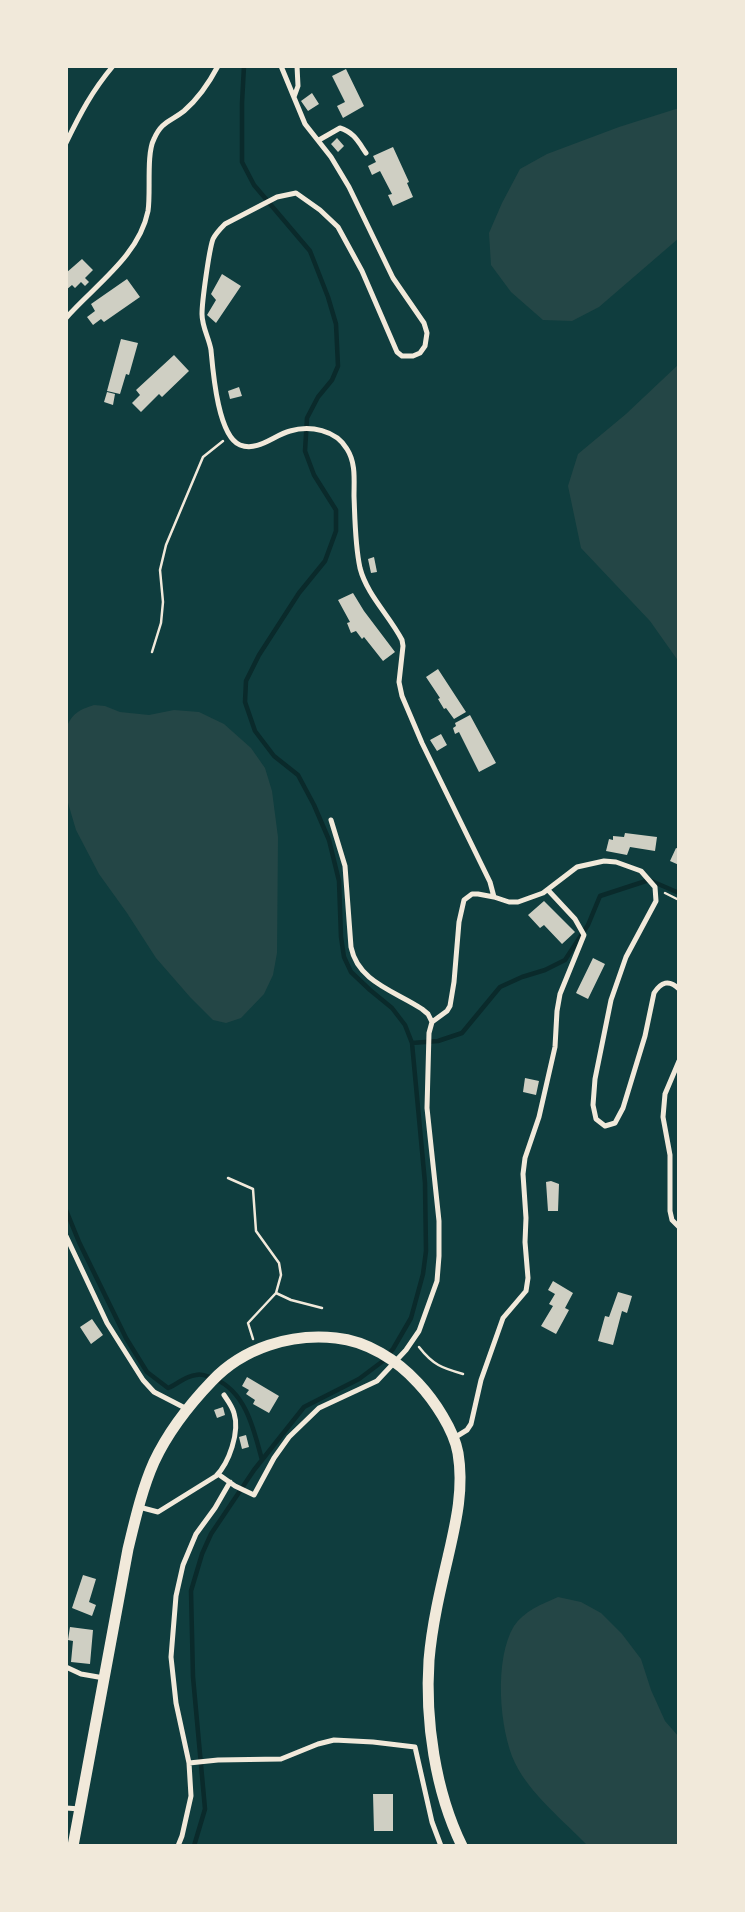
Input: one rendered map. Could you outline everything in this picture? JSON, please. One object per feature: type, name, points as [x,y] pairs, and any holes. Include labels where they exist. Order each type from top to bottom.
[{"type":"main road","points":[[72,1846],[128,1549],[138,1507],[154,1463],[174,1426],[219,1374],[244,1355],[256,1350],[269,1345],[313,1336],[349,1340],[372,1349],[402,1367],[434,1402],[454,1438],[458,1452],[461,1486],[457,1516],[435,1612],[429,1660],[428,1706],[432,1747],[443,1795],[462,1846]]},
{"type":"street","points":[[66,143],[86,102],[97,85],[114,66]]},
{"type":"street","points":[[66,318],[120,262],[140,234],[148,210],[152,142],[158,130],[167,121],[183,112],[208,85],[218,66]]},
{"type":"street","points":[[281,66],[305,124],[319,140],[349,186],[393,278],[424,323],[427,338],[425,346],[420,353],[408,357],[402,356],[398,352],[362,271],[335,223],[296,193],[273,199],[225,224],[212,241],[202,312],[203,325],[210,349],[212,368],[224,424],[229,436],[238,444],[244,446],[261,444],[290,431],[312,430],[329,432],[336,436],[350,454],[354,464],[357,554],[361,571],[369,589],[402,640],[403,646],[398,682],[402,696],[422,743],[490,882],[494,897]]},
{"type":"street","points":[[294,97],[298,86],[297,66]]},
{"type":"street","points":[[319,140],[340,128],[348,130],[366,153]]},
{"type":"street","points":[[331,820],[345,866],[348,919],[353,959],[367,976],[422,1009],[432,1022]]},
{"type":"street","points":[[218,1474],[232,1484],[254,1495],[274,1458],[289,1437],[307,1418],[319,1408],[377,1381],[386,1374],[419,1331],[437,1281],[439,1256],[439,1221],[427,1108],[429,1032],[432,1022],[447,1011],[450,1006],[459,922],[464,900],[472,894],[494,897],[509,902],[518,902],[548,890],[577,867],[604,861],[616,862],[641,871],[654,885],[656,901],[626,958],[611,1000],[595,1079],[593,1105],[596,1119],[605,1126],[615,1123],[622,1108],[645,1036],[657,987],[665,982],[671,983],[679,989]]},
{"type":"street","points":[[454,1438],[467,1430],[470,1424],[481,1380],[503,1318],[526,1291],[528,1278],[523,1174],[525,1158],[539,1117],[555,1047],[560,994],[584,935],[580,926],[548,890]]},
{"type":"street","points":[[679,1061],[664,1094],[663,1117],[670,1155],[670,1211],[672,1220],[679,1228]]},
{"type":"street","points":[[66,1236],[107,1323],[143,1380],[154,1392],[187,1409]]},
{"type":"street","points":[[138,1507],[158,1512],[222,1470],[231,1448],[236,1422],[232,1406],[224,1395]]},
{"type":"street","points":[[178,1846],[191,1796],[189,1763],[176,1703],[171,1657],[176,1596],[183,1565],[196,1534],[232,1484]]},
{"type":"street","points":[[66,1667],[81,1674],[104,1678]]},
{"type":"street","points":[[189,1763],[218,1760],[281,1759],[318,1744],[334,1740],[415,1747],[432,1822],[442,1846]]},
{"type":"street","points":[[66,1808],[80,1809]]},
{"type":"path","points":[[152,652],[162,609],[160,570],[166,545],[203,457],[229,436]]},
{"type":"path","points":[[654,885],[679,900]]},
{"type":"path","points":[[228,1178],[253,1189],[256,1230],[279,1264],[281,1275],[276,1293],[248,1323],[256,1350]]},
{"type":"path","points":[[276,1293],[291,1300],[322,1308]]},
{"type":"path","points":[[413,1340],[430,1361],[443,1369],[464,1374]]},
{"type":"shaded area","points":[[679,108],[679,238],[599,307],[572,321],[543,320],[511,292],[491,265],[489,233],[520,169],[547,154],[619,127]]},
{"type":"shaded area","points":[[679,364],[679,662],[650,621],[581,548],[568,486],[578,454],[626,414]]},
{"type":"shaded area","points":[[94,705],[105,706],[120,712],[149,715],[174,710],[199,712],[224,724],[251,748],[265,768],[272,791],[278,837],[277,953],[273,975],[264,994],[241,1018],[226,1023],[213,1020],[190,997],[156,958],[99,874],[76,830],[66,796],[66,729],[71,719],[77,713]]},
{"type":"shaded area","points":[[558,1597],[581,1602],[601,1613],[622,1634],[641,1659],[651,1690],[665,1721],[679,1737],[679,1846],[588,1846],[529,1786],[515,1763],[505,1732],[502,1713],[501,1675],[503,1657],[508,1640],[518,1621],[534,1608]]},
{"type":"building","points":[[346,69],[364,106],[343,118],[337,106],[345,102],[332,76]]},
{"type":"building","points":[[312,93],[319,104],[308,111],[301,101]]},
{"type":"building","points":[[337,138],[344,146],[338,152],[331,144]]},
{"type":"building","points":[[393,147],[409,182],[407,183],[413,197],[393,206],[388,195],[392,194],[380,171],[372,175],[368,166],[376,162],[373,156]]},
{"type":"building","points":[[82,259],[93,270],[85,278],[89,282],[85,286],[81,282],[75,288],[72,285],[66,290],[66,273]]},
{"type":"building","points":[[222,274],[241,286],[216,323],[207,315],[216,300],[211,294]]},
{"type":"building","points":[[127,279],[140,297],[104,322],[101,319],[93,325],[87,317],[95,311],[91,304]]},
{"type":"building","points":[[121,339],[138,343],[129,375],[126,374],[120,394],[107,391]]},
{"type":"building","points":[[174,355],[189,371],[162,397],[159,394],[141,412],[132,403],[140,395],[136,390]]},
{"type":"building","points":[[239,387],[242,396],[230,399],[228,391]]},
{"type":"building","points":[[107,392],[115,394],[113,405],[104,402]]},
{"type":"building","points":[[374,557],[377,572],[371,573],[368,559]]},
{"type":"building","points":[[353,593],[395,652],[383,661],[364,637],[362,639],[356,631],[351,633],[347,623],[350,622],[338,600]]},
{"type":"building","points":[[438,669],[466,712],[454,719],[446,708],[444,709],[438,699],[440,698],[426,677]]},
{"type":"building","points":[[470,715],[496,763],[479,772],[459,732],[455,734],[453,728],[456,726],[455,723]]},
{"type":"building","points":[[441,734],[447,745],[437,751],[430,740]]},
{"type":"building","points":[[625,833],[657,837],[655,851],[630,847],[627,855],[606,851],[609,839],[613,840],[613,836],[624,837]]},
{"type":"building","points":[[676,848],[679,849],[679,865],[670,861]]},
{"type":"building","points":[[544,901],[575,932],[562,944],[544,925],[540,928],[528,915]]},
{"type":"building","points":[[593,958],[605,964],[588,999],[576,993]]},
{"type":"building","points":[[525,1078],[539,1081],[536,1095],[523,1092]]},
{"type":"building","points":[[551,1181],[559,1184],[558,1211],[548,1211],[546,1182]]},
{"type":"building","points":[[553,1281],[573,1293],[565,1308],[569,1310],[556,1334],[541,1326],[553,1306],[549,1304],[555,1294],[548,1290]]},
{"type":"building","points":[[618,1292],[632,1296],[627,1313],[622,1311],[613,1345],[598,1341],[605,1316],[609,1317]]},
{"type":"building","points":[[92,1319],[103,1335],[91,1344],[80,1327]]},
{"type":"building","points":[[247,1377],[279,1396],[269,1413],[253,1404],[255,1400],[246,1394],[249,1390],[242,1386]]},
{"type":"building","points":[[223,1407],[225,1415],[217,1418],[214,1410]]},
{"type":"building","points":[[246,1435],[249,1447],[242,1449],[239,1437]]},
{"type":"building","points":[[83,1575],[96,1579],[89,1602],[96,1605],[92,1616],[72,1608]]},
{"type":"building","points":[[70,1627],[93,1630],[90,1664],[71,1662],[73,1641],[68,1640]]},
{"type":"building","points":[[373,1794],[393,1794],[393,1831],[374,1831]]},
{"type":"waterway","points":[[194,1846],[205,1809],[193,1677],[191,1591],[202,1554],[211,1534],[254,1470],[304,1407],[359,1379],[383,1361],[393,1349],[411,1318],[423,1274],[426,1251],[425,1183],[412,1043],[405,1025],[392,1008],[351,972],[344,957],[341,937],[339,881],[329,840],[314,805],[298,775],[274,756],[255,731],[245,702],[246,681],[259,655],[299,593],[325,561],[336,531],[336,510],[314,475],[305,451],[307,418],[318,397],[332,380],[338,366],[336,324],[328,297],[310,251],[254,185],[242,162],[244,66]]},
{"type":"waterway","points":[[412,1043],[438,1041],[462,1033],[500,987],[522,977],[545,970],[565,960],[588,925],[600,896],[649,880],[679,893]]},
{"type":"waterway","points":[[66,1210],[79,1242],[126,1338],[147,1372],[168,1388],[188,1377],[199,1375],[215,1379],[226,1385],[241,1402],[247,1413],[262,1460]]}]
